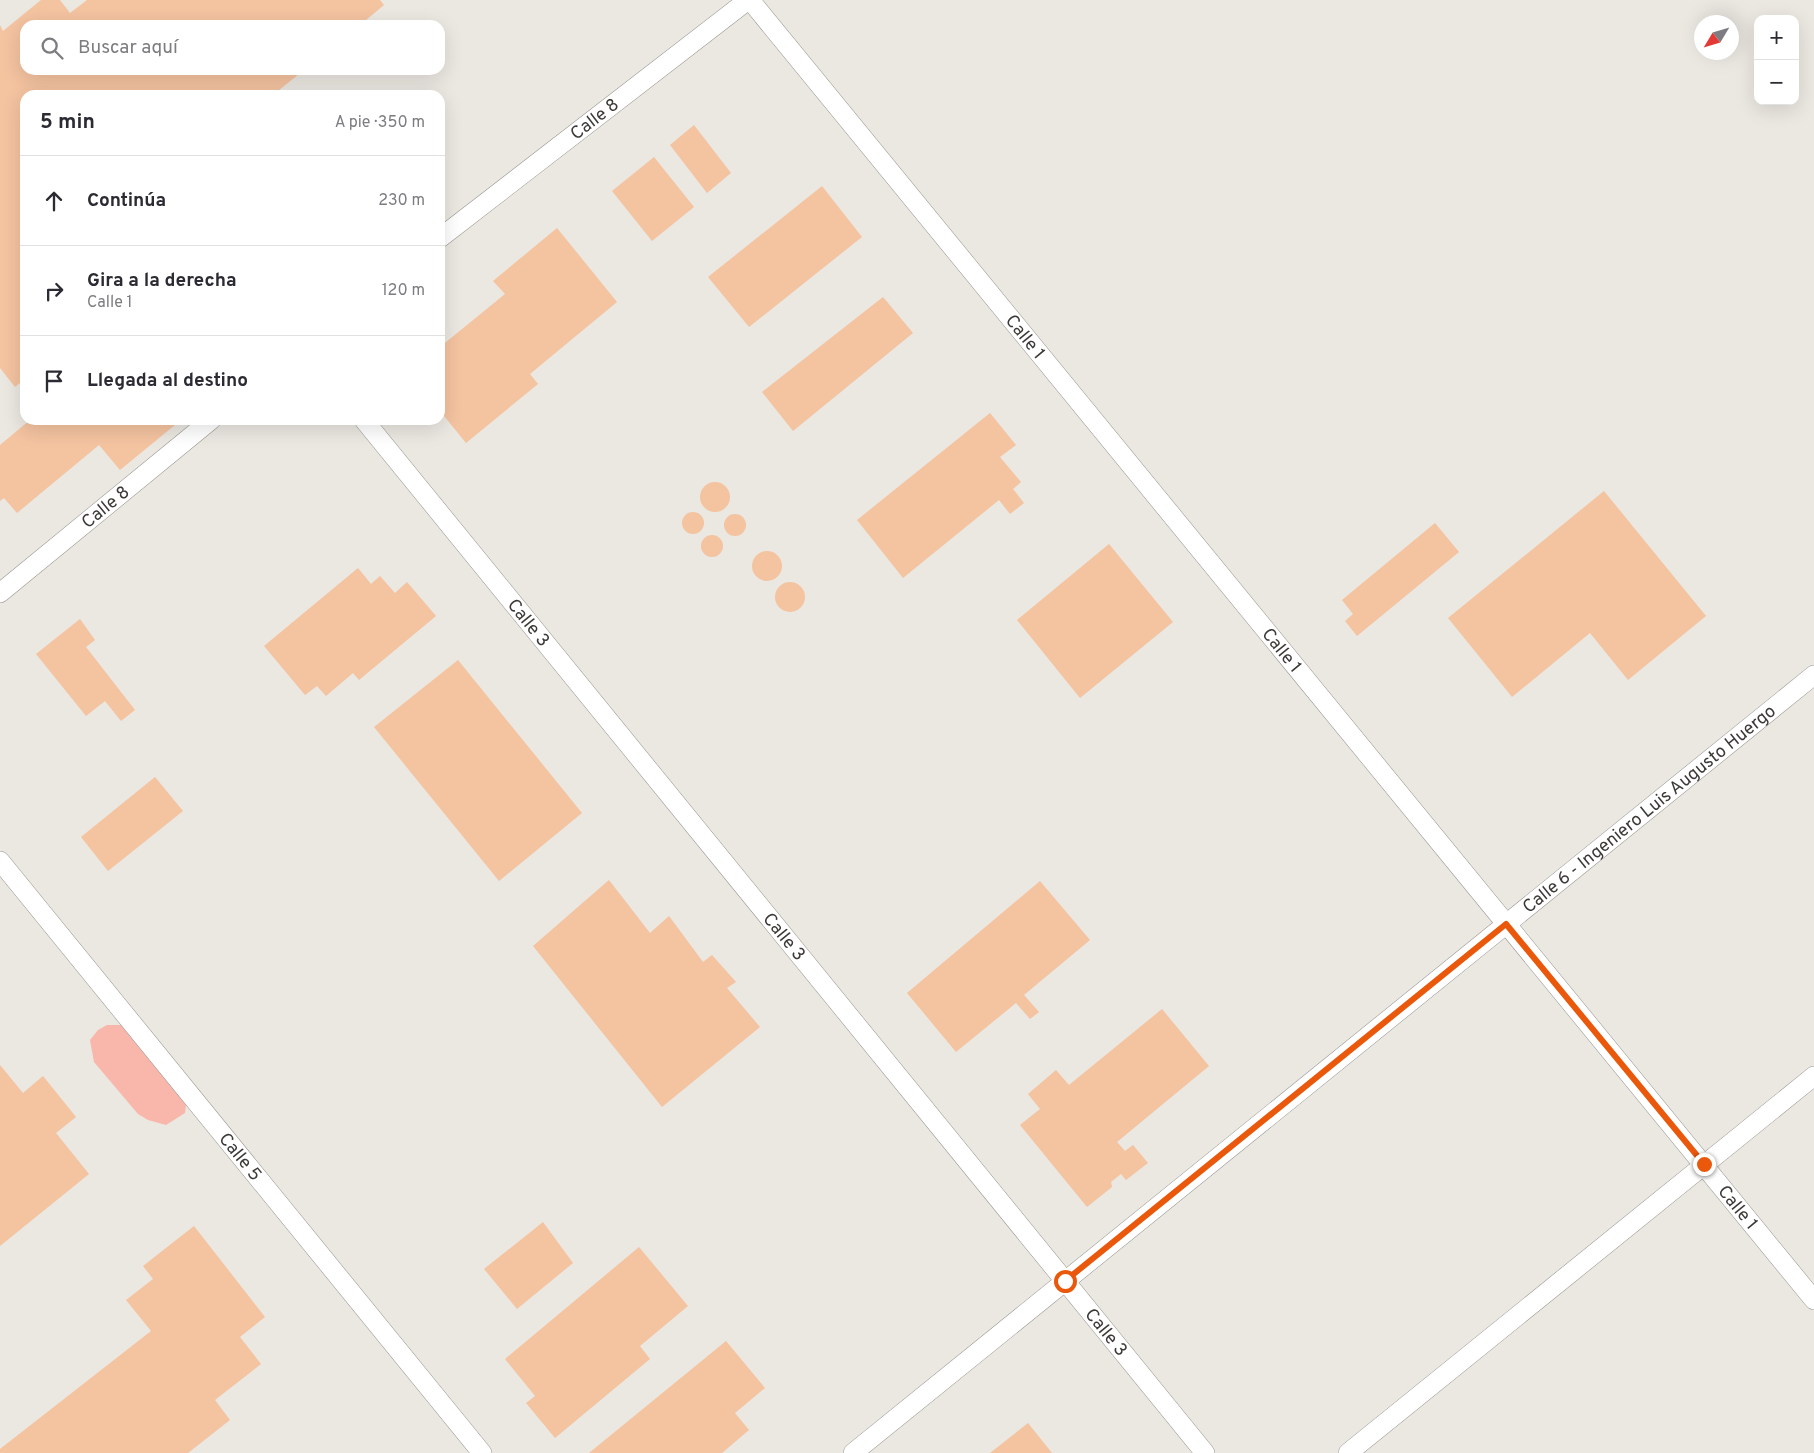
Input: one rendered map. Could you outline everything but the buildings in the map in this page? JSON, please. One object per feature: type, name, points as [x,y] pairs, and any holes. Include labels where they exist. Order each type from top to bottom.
[{"type":"street","name":"Calle 8","points":[[445,234],[749,0]]},
{"type":"street","name":"Calle 1","points":[[749,0],[1814,1300]]},
{"type":"street","name":"Calle 8","points":[[0,593],[205,425]]},
{"type":"street","name":"Calle 3","points":[[368,425],[1205,1453]]},
{"type":"street","name":"Calle 6 - Ingeniero Luis Augusto Huergo","points":[[853,1453],[1814,675]]},
{"type":"street","name":"Calle 5","points":[[0,860],[482,1453]]},
{"type":"street","points":[[1348,1453],[1814,1076]]},
{"type":"shaded area","points":[[107,1025],[121,1025],[130,1031],[186,1105],[185,1113],[166,1125],[148,1120],[138,1114],[94,1062],[90,1040],[98,1030]]},
{"type":"route","points":[[1065,1281],[1506,924],[1704,1164]]}]
